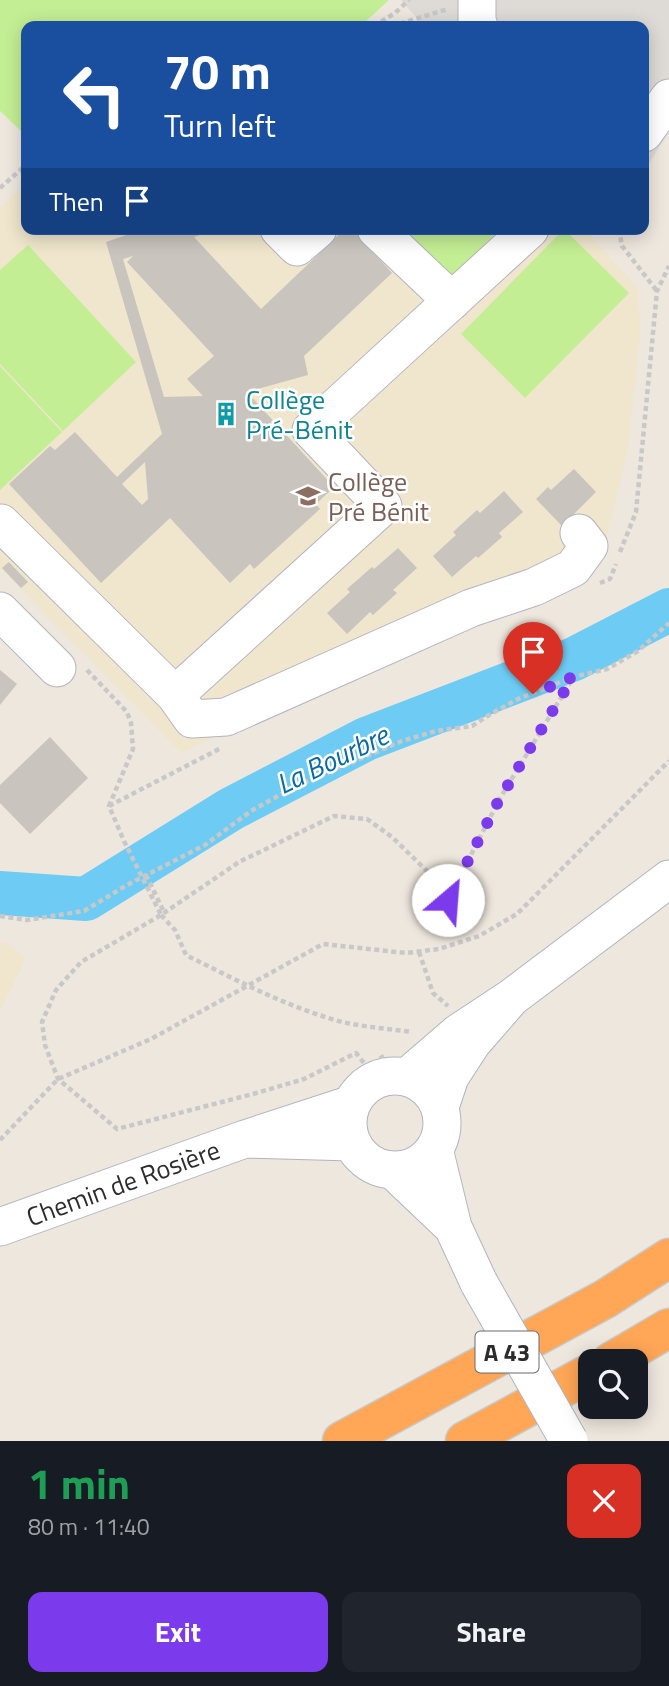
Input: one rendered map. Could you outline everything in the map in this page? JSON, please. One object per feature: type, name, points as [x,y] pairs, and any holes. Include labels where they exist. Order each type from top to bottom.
[{"type":"highway","name":"A 43","points":[[342,1441],[605,1299],[669,1258]]},
{"type":"highway","points":[[633,1349],[669,1328]]},
{"type":"highway","name":"A 43","points":[[465,1441],[578,1380]]},
{"type":"street","points":[[649,126],[669,98]]},
{"type":"street","points":[[285,235],[297,247],[311,235]]},
{"type":"street","points":[[382,235],[452,301]]},
{"type":"street","points":[[175,695],[383,506],[310,430],[524,235]]},
{"type":"street","points":[[1,523],[175,695],[192,719],[226,717],[471,608],[534,587],[572,568],[589,546],[579,533]]},
{"type":"street","points":[[0,611],[57,668]]},
{"type":"street","points":[[398,1065],[433,1094],[440,1107],[442,1122],[434,1149],[423,1161],[409,1168],[393,1170],[380,1168],[369,1162],[352,1142],[348,1130],[348,1116],[359,1093],[369,1083],[394,1075],[398,1065],[458,1033],[511,998],[666,886]]},
{"type":"street","points":[[440,1107],[450,1077],[464,1054],[511,998]]},
{"type":"street","name":"Chemin de Rosière","points":[[0,1227],[245,1139],[352,1104]]},
{"type":"street","name":"Chemin de Rosière","points":[[245,1139],[352,1142]]},
{"type":"street","points":[[434,1149],[453,1227],[479,1283],[569,1441]]},
{"type":"street","points":[[393,1170],[453,1227]]},
{"type":"path","points":[[382,21],[410,0]]},
{"type":"path","points":[[418,21],[470,11]]},
{"type":"path","points":[[0,188],[21,169]]},
{"type":"path","points":[[620,235],[622,246],[657,290]]},
{"type":"path","points":[[0,916],[27,919],[84,911],[205,845],[251,811],[294,786],[402,741],[436,731],[472,726],[518,699],[573,677],[607,669],[638,650],[669,623]]},
{"type":"path","points":[[57,668],[72,654],[127,712],[131,723],[133,749],[108,806],[186,955],[300,1008],[344,1022],[422,1034]]},
{"type":"path","points":[[448,900],[499,800],[573,677]]},
{"type":"path","points":[[0,1140],[58,1079],[151,1039],[323,944],[406,953],[439,949],[479,936],[517,914],[669,761]]},
{"type":"path","points":[[398,1065],[367,1067],[356,1053],[304,1079],[117,1129],[58,1079],[45,1045],[42,1022],[56,990],[81,962],[239,862],[334,816],[367,819],[392,837],[430,874],[448,900],[462,932]]},
{"type":"path","points":[[146,875],[162,913]]},
{"type":"path","points":[[419,951],[433,993],[453,1012]]},
{"type":"shaded area","points":[[401,0],[669,0],[669,132],[649,163],[649,21],[420,21]]},
{"type":"shaded area","name":"Collège Pré Bénit","points":[[21,188],[21,235],[590,235],[639,289],[640,340],[628,449],[605,544],[440,629],[181,753],[0,568],[0,207]]},
{"type":"shaded area","points":[[0,941],[7,943],[26,958],[0,1011]]},
{"type":"green space","points":[[0,0],[389,0],[366,21],[21,21],[21,131],[0,111]]},
{"type":"green space","points":[[410,235],[494,235],[450,278]]},
{"type":"green space","points":[[558,235],[570,235],[629,293],[525,398],[461,334]]},
{"type":"green space","points":[[28,245],[136,362],[63,431],[0,364],[0,270]]},
{"type":"green space","points":[[0,366],[62,432],[0,490]]},
{"type":"building","name":"Collège Pré-Bénit","points":[[126,235],[200,235],[194,237],[261,309],[339,235],[357,235],[392,273],[304,356],[308,375],[247,392],[334,487],[316,504],[320,509],[254,569],[250,564],[230,583],[170,518],[101,583],[9,484],[50,446],[55,450],[75,432],[117,477],[162,434],[106,242]],"holes":[[[133,256],[127,262],[214,356],[187,379],[203,396],[164,397],[123,259]],[[145,462],[148,499],[142,505],[122,484]]]},
{"type":"building","points":[[574,469],[596,492],[562,526],[536,499],[548,487],[551,490]]},
{"type":"building","points":[[504,491],[523,512],[499,533],[502,537],[452,577],[433,556],[456,535],[453,532],[477,510],[480,513]]},
{"type":"building","points":[[398,548],[417,568],[393,590],[397,593],[373,615],[370,612],[347,634],[327,613],[350,592],[347,589]]},
{"type":"building","points":[[9,562],[28,582],[21,588],[2,568]]},
{"type":"building","points":[[0,670],[17,684],[0,705]]},
{"type":"building","points":[[50,737],[88,778],[30,834],[0,803],[0,785]]},
{"type":"waterway","name":"La Bourbre","points":[[0,893],[86,899],[231,809],[366,739],[574,659],[669,610]]},
{"type":"place","name":"Collège Pré-Bénit","points":[[226,414]]},
{"type":"place","name":"Collège Pré Bénit","points":[[308,496]]},
{"type":"route","points":[[448,900],[499,800],[573,677],[533,694]]}]
